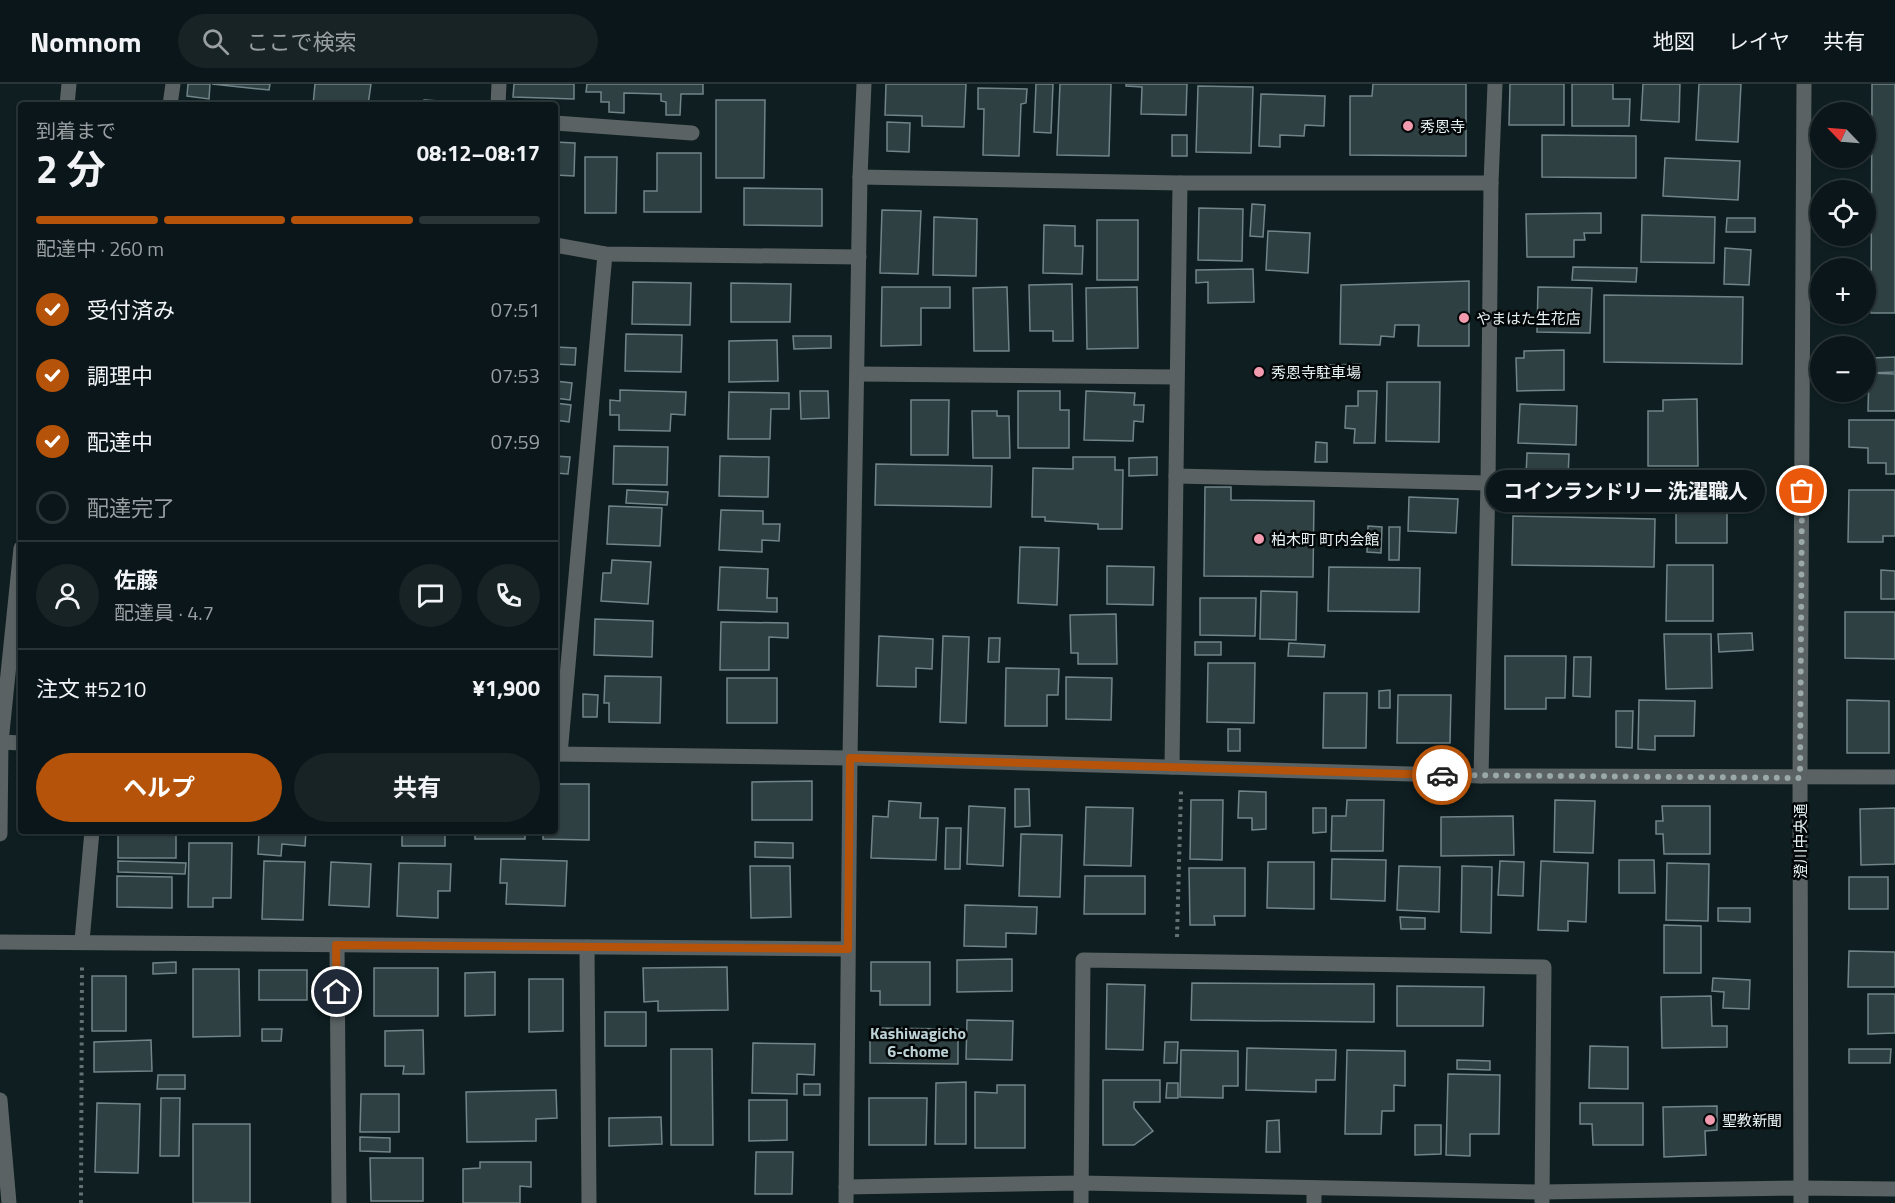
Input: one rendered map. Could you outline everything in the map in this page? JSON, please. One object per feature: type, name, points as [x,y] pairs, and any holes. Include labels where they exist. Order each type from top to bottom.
[{"type":"street","points":[[67,102],[69,84]]},
{"type":"street","points":[[170,102],[172,84]]},
{"type":"street","points":[[498,102],[499,84]]},
{"type":"street","points":[[846,1203],[850,758],[860,177],[864,84]]},
{"type":"street","points":[[1481,776],[1494,84]]},
{"type":"street","name":"澄川中央通","points":[[1801,1195],[1800,778],[1804,84]]},
{"type":"street","points":[[558,123],[692,133]]},
{"type":"street","points":[[860,177],[1180,183],[1491,183]]},
{"type":"street","points":[[1177,767],[1176,376],[1180,183]]},
{"type":"street","points":[[558,246],[605,254],[859,257]]},
{"type":"street","points":[[605,254],[558,754],[850,758],[1481,776],[1895,777]]},
{"type":"street","points":[[858,374],[1176,376]]},
{"type":"street","points":[[1176,476],[1488,483]]},
{"type":"street","points":[[0,834],[1,742],[18,577]]},
{"type":"street","points":[[1,742],[18,742]]},
{"type":"street","points":[[82,941],[92,834]]},
{"type":"street","points":[[0,942],[848,949]]},
{"type":"street","points":[[336,945],[339,1203]]},
{"type":"street","points":[[587,947],[588,1203]]},
{"type":"street","points":[[1081,1203],[1083,960],[1544,967],[1542,1198]]},
{"type":"street","points":[[0,1100],[9,1203]]},
{"type":"street","points":[[846,1187],[1081,1183],[1314,1196],[1542,1198],[1801,1195],[1895,1189]]},
{"type":"path","points":[[1176,961],[1177,767]]},
{"type":"path","points":[[81,1203],[82,941]]},
{"type":"building","points":[[188,84],[210,84],[209,99],[187,96]]},
{"type":"building","points":[[212,84],[270,84],[269,90]]},
{"type":"building","points":[[315,84],[371,84],[368,102],[313,102]]},
{"type":"building","points":[[514,84],[574,84],[574,99],[513,97]]},
{"type":"building","points":[[587,84],[703,84],[703,94],[681,94],[680,115],[666,115],[666,102],[661,101],[661,94],[624,93],[624,113],[609,112],[609,102],[601,102],[601,92],[586,92]]},
{"type":"building","points":[[886,84],[966,84],[964,127],[922,126],[922,116],[885,115]]},
{"type":"building","points":[[1036,84],[1053,84],[1051,133],[1034,132]]},
{"type":"building","points":[[1060,84],[1111,84],[1109,156],[1057,155]]},
{"type":"building","points":[[1126,84],[1187,84],[1186,115],[1141,114],[1142,87],[1126,86]]},
{"type":"building","name":"秀恩寺","points":[[1373,84],[1466,84],[1466,156],[1350,155],[1350,96],[1372,96]]},
{"type":"building","points":[[1510,84],[1564,84],[1564,125],[1509,125]]},
{"type":"building","points":[[1572,84],[1613,84],[1613,99],[1630,99],[1629,126],[1572,126]]},
{"type":"building","points":[[1643,84],[1680,84],[1679,122],[1641,120]]},
{"type":"building","points":[[1699,84],[1741,84],[1738,142],[1696,140]]},
{"type":"building","points":[[1872,84],[1895,84],[1895,313],[1876,313],[1876,258],[1871,258],[1871,246],[1876,246],[1876,180],[1872,180],[1872,168],[1876,168],[1876,102],[1872,102]]},
{"type":"building","points":[[1198,86],[1253,87],[1251,153],[1196,152]]},
{"type":"building","points":[[978,88],[1027,89],[1026,103],[1021,104],[1019,156],[983,155],[984,109],[978,109]]},
{"type":"building","points":[[1261,94],[1325,96],[1324,126],[1305,125],[1304,136],[1280,135],[1280,147],[1259,146]]},
{"type":"building","points":[[424,100],[456,102],[424,102]]},
{"type":"building","points":[[716,100],[765,100],[764,178],[716,178]]},
{"type":"building","points":[[887,122],[910,123],[909,152],[887,151]]},
{"type":"building","points":[[1172,135],[1187,135],[1187,156],[1172,156]]},
{"type":"building","points":[[1542,135],[1636,136],[1636,178],[1542,177]]},
{"type":"building","points":[[558,142],[575,143],[574,176],[558,175]]},
{"type":"building","points":[[657,153],[701,153],[701,212],[644,212],[644,191],[657,191]]},
{"type":"building","points":[[585,157],[617,157],[616,213],[585,213]]},
{"type":"building","points":[[1665,158],[1740,161],[1738,200],[1663,196]]},
{"type":"building","points":[[744,188],[822,189],[822,226],[744,225]]},
{"type":"building","points":[[1252,204],[1265,205],[1263,237],[1250,236]]},
{"type":"building","points":[[1199,208],[1243,209],[1242,261],[1198,260]]},
{"type":"building","points":[[882,210],[921,211],[918,274],[880,273]]},
{"type":"building","points":[[1601,213],[1601,233],[1584,233],[1585,240],[1574,240],[1574,257],[1527,257],[1526,214]]},
{"type":"building","points":[[1642,215],[1715,217],[1714,263],[1641,262]]},
{"type":"building","points":[[934,217],[977,219],[976,276],[933,275]]},
{"type":"building","points":[[1727,218],[1755,218],[1755,232],[1726,232]]},
{"type":"building","points":[[1097,220],[1138,220],[1138,280],[1097,280]]},
{"type":"building","points":[[1044,225],[1075,226],[1075,246],[1083,246],[1082,274],[1043,273]]},
{"type":"building","points":[[1268,231],[1310,233],[1308,273],[1266,270]]},
{"type":"building","points":[[1725,248],[1751,250],[1749,285],[1724,284]]},
{"type":"building","points":[[1573,267],[1637,268],[1636,282],[1572,280]]},
{"type":"building","points":[[1253,269],[1254,302],[1208,303],[1208,282],[1196,283],[1196,270]]},
{"type":"building","points":[[1469,281],[1469,346],[1418,346],[1419,325],[1395,325],[1394,337],[1381,336],[1380,345],[1340,344],[1341,285]]},
{"type":"building","points":[[633,282],[691,283],[690,325],[632,324]]},
{"type":"building","points":[[731,283],[791,284],[790,322],[731,322]]},
{"type":"building","points":[[1072,284],[1073,341],[1053,341],[1053,331],[1030,331],[1029,285]]},
{"type":"building","points":[[882,287],[950,287],[950,308],[921,308],[921,345],[881,346]]},
{"type":"building","points":[[1007,287],[1009,351],[974,351],[973,288]]},
{"type":"building","points":[[1137,287],[1138,348],[1087,349],[1086,288]]},
{"type":"building","points":[[1538,287],[1592,288],[1590,333],[1537,332]]},
{"type":"building","points":[[1604,295],[1743,297],[1742,364],[1604,362]]},
{"type":"building","points":[[626,334],[682,335],[681,372],[625,371]]},
{"type":"building","points":[[793,336],[831,336],[831,348],[794,349]]},
{"type":"building","points":[[777,340],[778,381],[729,382],[729,341]]},
{"type":"building","points":[[558,347],[576,348],[575,365],[558,364]]},
{"type":"building","points":[[1564,350],[1564,390],[1517,391],[1516,358],[1524,358],[1524,351]]},
{"type":"building","points":[[1895,357],[1895,372],[1876,373],[1876,358]]},
{"type":"building","points":[[1360,364],[1360,376],[1330,378],[1330,365]]},
{"type":"building","points":[[1876,373],[1895,374],[1895,411],[1868,411],[1868,402],[1876,402]]},
{"type":"building","points":[[558,381],[572,383],[570,400],[558,398]]},
{"type":"building","points":[[1387,382],[1440,382],[1439,442],[1386,441]]},
{"type":"building","points":[[620,390],[686,392],[685,415],[671,414],[670,431],[619,430],[619,415],[610,415],[610,400],[620,401]]},
{"type":"building","points":[[800,391],[828,391],[829,418],[801,419]]},
{"type":"building","points":[[1018,391],[1060,391],[1060,410],[1069,410],[1069,448],[1018,448]]},
{"type":"building","points":[[1086,391],[1135,393],[1134,405],[1144,405],[1143,422],[1134,421],[1133,441],[1084,440]]},
{"type":"building","points":[[1358,391],[1377,391],[1375,443],[1354,443],[1355,429],[1345,428],[1346,406],[1358,406]]},
{"type":"building","points":[[729,392],[789,393],[789,409],[771,409],[770,439],[728,439]]},
{"type":"building","points":[[1697,399],[1698,466],[1648,466],[1648,411],[1663,411],[1663,400]]},
{"type":"building","points":[[911,400],[949,400],[948,455],[911,455]]},
{"type":"building","points":[[558,403],[571,405],[569,422],[558,420]]},
{"type":"building","points":[[1520,404],[1577,406],[1576,445],[1518,443]]},
{"type":"building","points":[[972,411],[997,411],[997,416],[1009,416],[1010,458],[973,458]]},
{"type":"building","points":[[1849,420],[1895,420],[1895,474],[1886,474],[1886,463],[1868,463],[1868,448],[1849,447]]},
{"type":"building","points":[[1316,442],[1327,443],[1327,462],[1315,462]]},
{"type":"building","points":[[614,446],[668,447],[667,485],[613,484]]},
{"type":"building","points":[[1527,453],[1569,454],[1567,502],[1524,500],[1525,495],[1516,494],[1517,476],[1526,476]]},
{"type":"building","points":[[558,456],[570,457],[568,474],[558,473]]},
{"type":"building","points":[[720,456],[769,457],[768,497],[719,496]]},
{"type":"building","points":[[1073,457],[1115,457],[1115,470],[1123,470],[1122,529],[1098,529],[1098,524],[1045,521],[1045,517],[1032,517],[1033,468],[1073,469]]},
{"type":"building","points":[[1157,457],[1157,475],[1129,476],[1129,458]]},
{"type":"building","points":[[876,464],[992,466],[991,507],[875,505]]},
{"type":"building","points":[[1676,474],[1727,474],[1727,543],[1676,543]]},
{"type":"building","points":[[1620,486],[1656,488],[1655,505],[1619,503]]},
{"type":"building","name":"柏木町 町内会館","points":[[1205,487],[1231,487],[1231,500],[1314,501],[1313,577],[1204,576]]},
{"type":"building","points":[[627,490],[668,492],[667,505],[626,503]]},
{"type":"building","points":[[1849,490],[1895,490],[1895,536],[1883,536],[1883,542],[1848,542]]},
{"type":"building","points":[[1409,497],[1458,499],[1456,533],[1408,531]]},
{"type":"building","points":[[609,506],[662,508],[660,546],[607,544]]},
{"type":"building","points":[[721,510],[763,511],[763,524],[780,524],[779,541],[762,540],[762,552],[719,550]]},
{"type":"building","points":[[1513,516],[1655,519],[1654,567],[1512,565]]},
{"type":"building","points":[[1368,526],[1382,527],[1381,553],[1367,552]]},
{"type":"building","points":[[1389,527],[1400,527],[1399,560],[1389,560]]},
{"type":"building","points":[[1020,547],[1059,548],[1057,605],[1018,603]]},
{"type":"building","points":[[612,560],[651,562],[648,604],[601,601],[603,573],[611,573]]},
{"type":"building","points":[[1667,565],[1713,565],[1713,621],[1666,621]]},
{"type":"building","points":[[1107,566],[1154,567],[1153,605],[1107,604]]},
{"type":"building","points":[[720,567],[768,569],[767,598],[777,598],[777,612],[718,610]]},
{"type":"building","points":[[1329,567],[1420,568],[1419,612],[1328,611]]},
{"type":"building","points":[[1881,570],[1895,571],[1895,599],[1881,599]]},
{"type":"building","points":[[1261,591],[1297,592],[1296,640],[1260,639]]},
{"type":"building","points":[[1200,598],[1256,598],[1255,636],[1200,635]]},
{"type":"building","points":[[1845,612],[1895,612],[1895,659],[1845,658]]},
{"type":"building","points":[[1116,614],[1117,664],[1078,664],[1078,653],[1071,653],[1070,615]]},
{"type":"building","points":[[595,619],[653,621],[652,657],[594,655]]},
{"type":"building","points":[[721,622],[788,623],[788,638],[769,637],[769,670],[720,670]]},
{"type":"building","points":[[1752,633],[1753,650],[1719,652],[1718,634]]},
{"type":"building","points":[[1664,634],[1711,634],[1712,688],[1666,689]]},
{"type":"building","points":[[879,636],[933,639],[932,669],[916,668],[916,687],[877,686]]},
{"type":"building","points":[[943,636],[969,637],[966,723],[940,722]]},
{"type":"building","points":[[989,638],[1000,638],[999,662],[988,662]]},
{"type":"building","points":[[1195,642],[1221,642],[1221,655],[1195,655]]},
{"type":"building","points":[[1289,643],[1325,645],[1324,657],[1288,656]]},
{"type":"building","points":[[1505,656],[1566,656],[1565,698],[1546,698],[1546,709],[1505,709]]},
{"type":"building","points":[[1574,657],[1591,657],[1590,697],[1573,696]]},
{"type":"building","points":[[1208,663],[1255,663],[1254,723],[1207,722]]},
{"type":"building","points":[[1006,668],[1059,669],[1058,695],[1047,695],[1047,726],[1005,726]]},
{"type":"building","points":[[605,676],[661,677],[660,723],[609,722],[609,703],[604,703]]},
{"type":"building","points":[[1066,677],[1112,678],[1111,720],[1066,719]]},
{"type":"building","points":[[727,678],[777,678],[777,723],[727,723]]},
{"type":"building","points":[[1390,690],[1390,708],[1379,708],[1379,691]]},
{"type":"building","points":[[1324,693],[1367,693],[1366,748],[1323,748]]},
{"type":"building","points":[[583,694],[598,695],[597,717],[583,717]]},
{"type":"building","points":[[1398,695],[1451,695],[1450,743],[1397,743]]},
{"type":"building","points":[[1639,700],[1695,701],[1694,736],[1655,736],[1655,750],[1638,749]]},
{"type":"building","points":[[1847,700],[1889,701],[1889,753],[1847,753]]},
{"type":"building","points":[[1616,711],[1633,711],[1632,748],[1616,747]]},
{"type":"building","points":[[1228,729],[1240,729],[1240,751],[1228,751]]},
{"type":"building","points":[[812,781],[812,820],[752,820],[752,782]]},
{"type":"building","points":[[558,784],[589,784],[589,840],[543,839],[543,834],[558,834]]},
{"type":"building","points":[[1015,789],[1029,789],[1030,826],[1015,827]]},
{"type":"building","points":[[1239,791],[1266,792],[1266,829],[1252,830],[1252,818],[1238,818]]},
{"type":"building","points":[[1191,800],[1223,800],[1222,860],[1190,859]]},
{"type":"building","points":[[1347,800],[1384,800],[1383,851],[1331,851],[1332,816],[1346,816]]},
{"type":"building","points":[[1555,800],[1595,801],[1593,853],[1554,852]]},
{"type":"building","points":[[889,801],[921,803],[920,818],[938,818],[936,860],[871,858],[873,816],[888,817]]},
{"type":"building","points":[[969,806],[1005,808],[1003,866],[967,864]]},
{"type":"building","points":[[1662,806],[1710,806],[1710,854],[1664,854],[1663,834],[1656,834],[1656,821],[1663,821]]},
{"type":"building","points":[[1086,807],[1133,808],[1131,866],[1084,865]]},
{"type":"building","points":[[1313,808],[1326,808],[1326,832],[1313,833]]},
{"type":"building","points":[[1895,808],[1895,864],[1861,865],[1860,809]]},
{"type":"building","points":[[1513,816],[1514,855],[1441,856],[1441,817]]},
{"type":"building","points":[[946,828],[961,828],[960,869],[945,869]]},
{"type":"building","points":[[118,834],[176,834],[176,858],[118,858]]},
{"type":"building","points":[[259,834],[306,834],[305,846],[282,844],[281,856],[258,854]]},
{"type":"building","points":[[402,834],[445,834],[445,846],[402,846]]},
{"type":"building","points":[[475,834],[525,834],[525,839],[475,839]]},
{"type":"building","points":[[1021,834],[1062,835],[1060,897],[1019,896]]},
{"type":"building","points":[[755,842],[793,843],[793,858],[755,857]]},
{"type":"building","points":[[189,843],[232,843],[231,898],[213,898],[213,907],[188,907]]},
{"type":"building","points":[[501,859],[567,861],[565,906],[506,904],[507,883],[500,883]]},
{"type":"building","points":[[1332,859],[1386,860],[1385,901],[1331,899]]},
{"type":"building","points":[[1619,860],[1654,860],[1655,893],[1619,893]]},
{"type":"building","points":[[118,861],[186,863],[185,874],[118,872]]},
{"type":"building","points":[[264,861],[305,862],[303,920],[262,919]]},
{"type":"building","points":[[1500,861],[1524,862],[1523,896],[1498,895]]},
{"type":"building","points":[[1541,861],[1588,863],[1586,922],[1568,921],[1568,931],[1538,930]]},
{"type":"building","points":[[331,862],[371,864],[369,907],[329,905]]},
{"type":"building","points":[[1268,862],[1314,862],[1314,909],[1267,908]]},
{"type":"building","points":[[399,863],[451,864],[450,891],[438,891],[438,918],[397,916]]},
{"type":"building","points":[[1667,863],[1709,864],[1708,921],[1666,920]]},
{"type":"building","points":[[750,866],[790,866],[791,917],[751,918]]},
{"type":"building","points":[[1399,866],[1440,867],[1439,912],[1397,910]]},
{"type":"building","points":[[1462,866],[1492,867],[1491,933],[1461,932]]},
{"type":"building","points":[[1189,868],[1245,868],[1245,916],[1214,916],[1215,925],[1190,925]]},
{"type":"building","points":[[117,876],[172,877],[172,908],[117,907]]},
{"type":"building","points":[[1085,876],[1145,876],[1145,914],[1084,914]]},
{"type":"building","points":[[1849,877],[1888,877],[1888,909],[1849,909]]},
{"type":"building","points":[[965,905],[1037,907],[1036,934],[1006,933],[1006,947],[964,946]]},
{"type":"building","points":[[1718,908],[1750,908],[1750,922],[1718,921]]},
{"type":"building","points":[[1400,917],[1425,918],[1425,929],[1401,929]]},
{"type":"building","points":[[1664,925],[1701,926],[1701,973],[1664,973]]},
{"type":"building","points":[[1849,951],[1895,952],[1895,987],[1848,987]]},
{"type":"building","points":[[1012,959],[1012,991],[957,992],[957,960]]},
{"type":"building","points":[[176,962],[176,973],[153,974],[153,963]]},
{"type":"building","points":[[871,962],[930,962],[930,1005],[880,1005],[880,991],[871,991]]},
{"type":"building","points":[[727,967],[728,1010],[658,1011],[658,1001],[644,1002],[643,968]]},
{"type":"building","points":[[374,968],[438,968],[438,1016],[374,1016]]},
{"type":"building","points":[[193,969],[239,969],[240,1036],[193,1037]]},
{"type":"building","points":[[259,970],[307,970],[307,1000],[259,1000]]},
{"type":"building","points":[[495,972],[495,1015],[465,1016],[465,973]]},
{"type":"building","points":[[92,976],[126,976],[126,1031],[92,1031]]},
{"type":"building","points":[[1713,978],[1750,980],[1749,1009],[1723,1008],[1724,992],[1712,991]]},
{"type":"building","points":[[529,979],[563,979],[563,1031],[529,1032]]},
{"type":"building","points":[[1192,983],[1374,984],[1374,1022],[1191,1020]]},
{"type":"building","points":[[1107,984],[1145,985],[1143,1050],[1106,1049]]},
{"type":"building","points":[[1397,986],[1484,987],[1483,1026],[1397,1026]]},
{"type":"building","points":[[1868,994],[1895,994],[1895,1033],[1868,1034]]},
{"type":"building","points":[[1711,996],[1712,1026],[1727,1026],[1727,1047],[1662,1048],[1661,997]]},
{"type":"building","points":[[605,1012],[646,1012],[646,1046],[605,1046]]},
{"type":"building","points":[[967,1020],[1013,1021],[1012,1060],[966,1059]]},
{"type":"building","points":[[870,1028],[958,1029],[958,1064],[870,1063]]},
{"type":"building","points":[[262,1029],[282,1029],[281,1041],[262,1041]]},
{"type":"building","points":[[423,1030],[424,1074],[403,1074],[404,1066],[385,1066],[385,1031]]},
{"type":"building","points":[[151,1040],[152,1071],[94,1072],[94,1042]]},
{"type":"building","points":[[1165,1042],[1178,1042],[1177,1063],[1164,1063]]},
{"type":"building","points":[[753,1043],[815,1044],[814,1075],[797,1074],[797,1094],[752,1093]]},
{"type":"building","points":[[1590,1046],[1628,1047],[1628,1089],[1589,1088]]},
{"type":"building","points":[[1247,1048],[1336,1050],[1335,1080],[1316,1080],[1316,1092],[1246,1090]]},
{"type":"building","points":[[671,1049],[712,1049],[713,1145],[671,1145]]},
{"type":"building","points":[[1849,1049],[1891,1049],[1890,1063],[1849,1063]]},
{"type":"building","points":[[1181,1050],[1238,1051],[1238,1086],[1223,1086],[1223,1098],[1180,1097]]},
{"type":"building","points":[[1347,1050],[1405,1051],[1405,1086],[1394,1085],[1394,1111],[1382,1111],[1381,1134],[1345,1134]]},
{"type":"building","points":[[1457,1060],[1490,1061],[1490,1070],[1457,1069]]},
{"type":"building","points":[[1448,1074],[1500,1075],[1499,1134],[1470,1134],[1470,1156],[1446,1155]]},
{"type":"building","points":[[158,1075],[185,1075],[185,1089],[157,1089]]},
{"type":"building","points":[[1103,1080],[1160,1080],[1160,1102],[1134,1102],[1134,1108],[1153,1131],[1134,1145],[1103,1145]]},
{"type":"building","points":[[966,1082],[966,1144],[935,1144],[936,1083]]},
{"type":"building","points":[[1167,1083],[1178,1083],[1178,1098],[1166,1098]]},
{"type":"building","points":[[804,1084],[820,1084],[820,1095],[804,1095]]},
{"type":"building","points":[[997,1085],[1025,1085],[1025,1148],[975,1148],[975,1092],[997,1093]]},
{"type":"building","points":[[556,1090],[557,1118],[536,1119],[536,1141],[467,1142],[466,1092]]},
{"type":"building","points":[[361,1094],[399,1094],[399,1132],[360,1132]]},
{"type":"building","points":[[161,1098],[180,1098],[179,1156],[160,1156]]},
{"type":"building","points":[[869,1098],[927,1098],[926,1145],[869,1145]]},
{"type":"building","points":[[749,1100],[787,1100],[787,1140],[749,1141]]},
{"type":"building","points":[[97,1103],[140,1104],[138,1173],[95,1172]]},
{"type":"building","points":[[1580,1103],[1643,1103],[1643,1145],[1593,1145],[1592,1124],[1580,1124]]},
{"type":"building","points":[[1717,1106],[1717,1130],[1705,1131],[1706,1155],[1664,1157],[1663,1107]]},
{"type":"building","points":[[661,1117],[662,1144],[609,1146],[609,1118]]},
{"type":"building","points":[[1279,1120],[1280,1152],[1266,1152],[1267,1121]]},
{"type":"building","points":[[193,1124],[250,1124],[250,1203],[193,1203]]},
{"type":"building","points":[[1415,1125],[1441,1125],[1441,1154],[1415,1155]]},
{"type":"building","points":[[360,1137],[390,1138],[390,1152],[360,1151]]},
{"type":"building","points":[[756,1152],[793,1152],[792,1194],[755,1194]]},
{"type":"building","points":[[370,1158],[423,1158],[423,1201],[371,1201]]},
{"type":"building","points":[[480,1162],[531,1162],[531,1187],[520,1186],[520,1203],[463,1203],[463,1169],[480,1168]]},
{"type":"way so far","points":[[1442,775],[1800,778],[1802,491]]},
{"type":"place","name":"秀恩寺","points":[[1408,126]]},
{"type":"place","name":"やまはた生花店","points":[[1464,318]]},
{"type":"place","name":"秀恩寺駐車場","points":[[1259,372]]},
{"type":"place","name":"コインランドリー 洗濯職人","points":[[1802,491]]},
{"type":"place","name":"柏木町 町内会館","points":[[1259,539]]},
{"type":"place","name":"聖教新聞","points":[[1710,1120]]},
{"type":"district","name":"Kashiwagicho 6-chome","points":[[918,1042]]},
{"type":"route","points":[[337,992],[336,945],[848,949],[850,758],[1442,775]]}]
